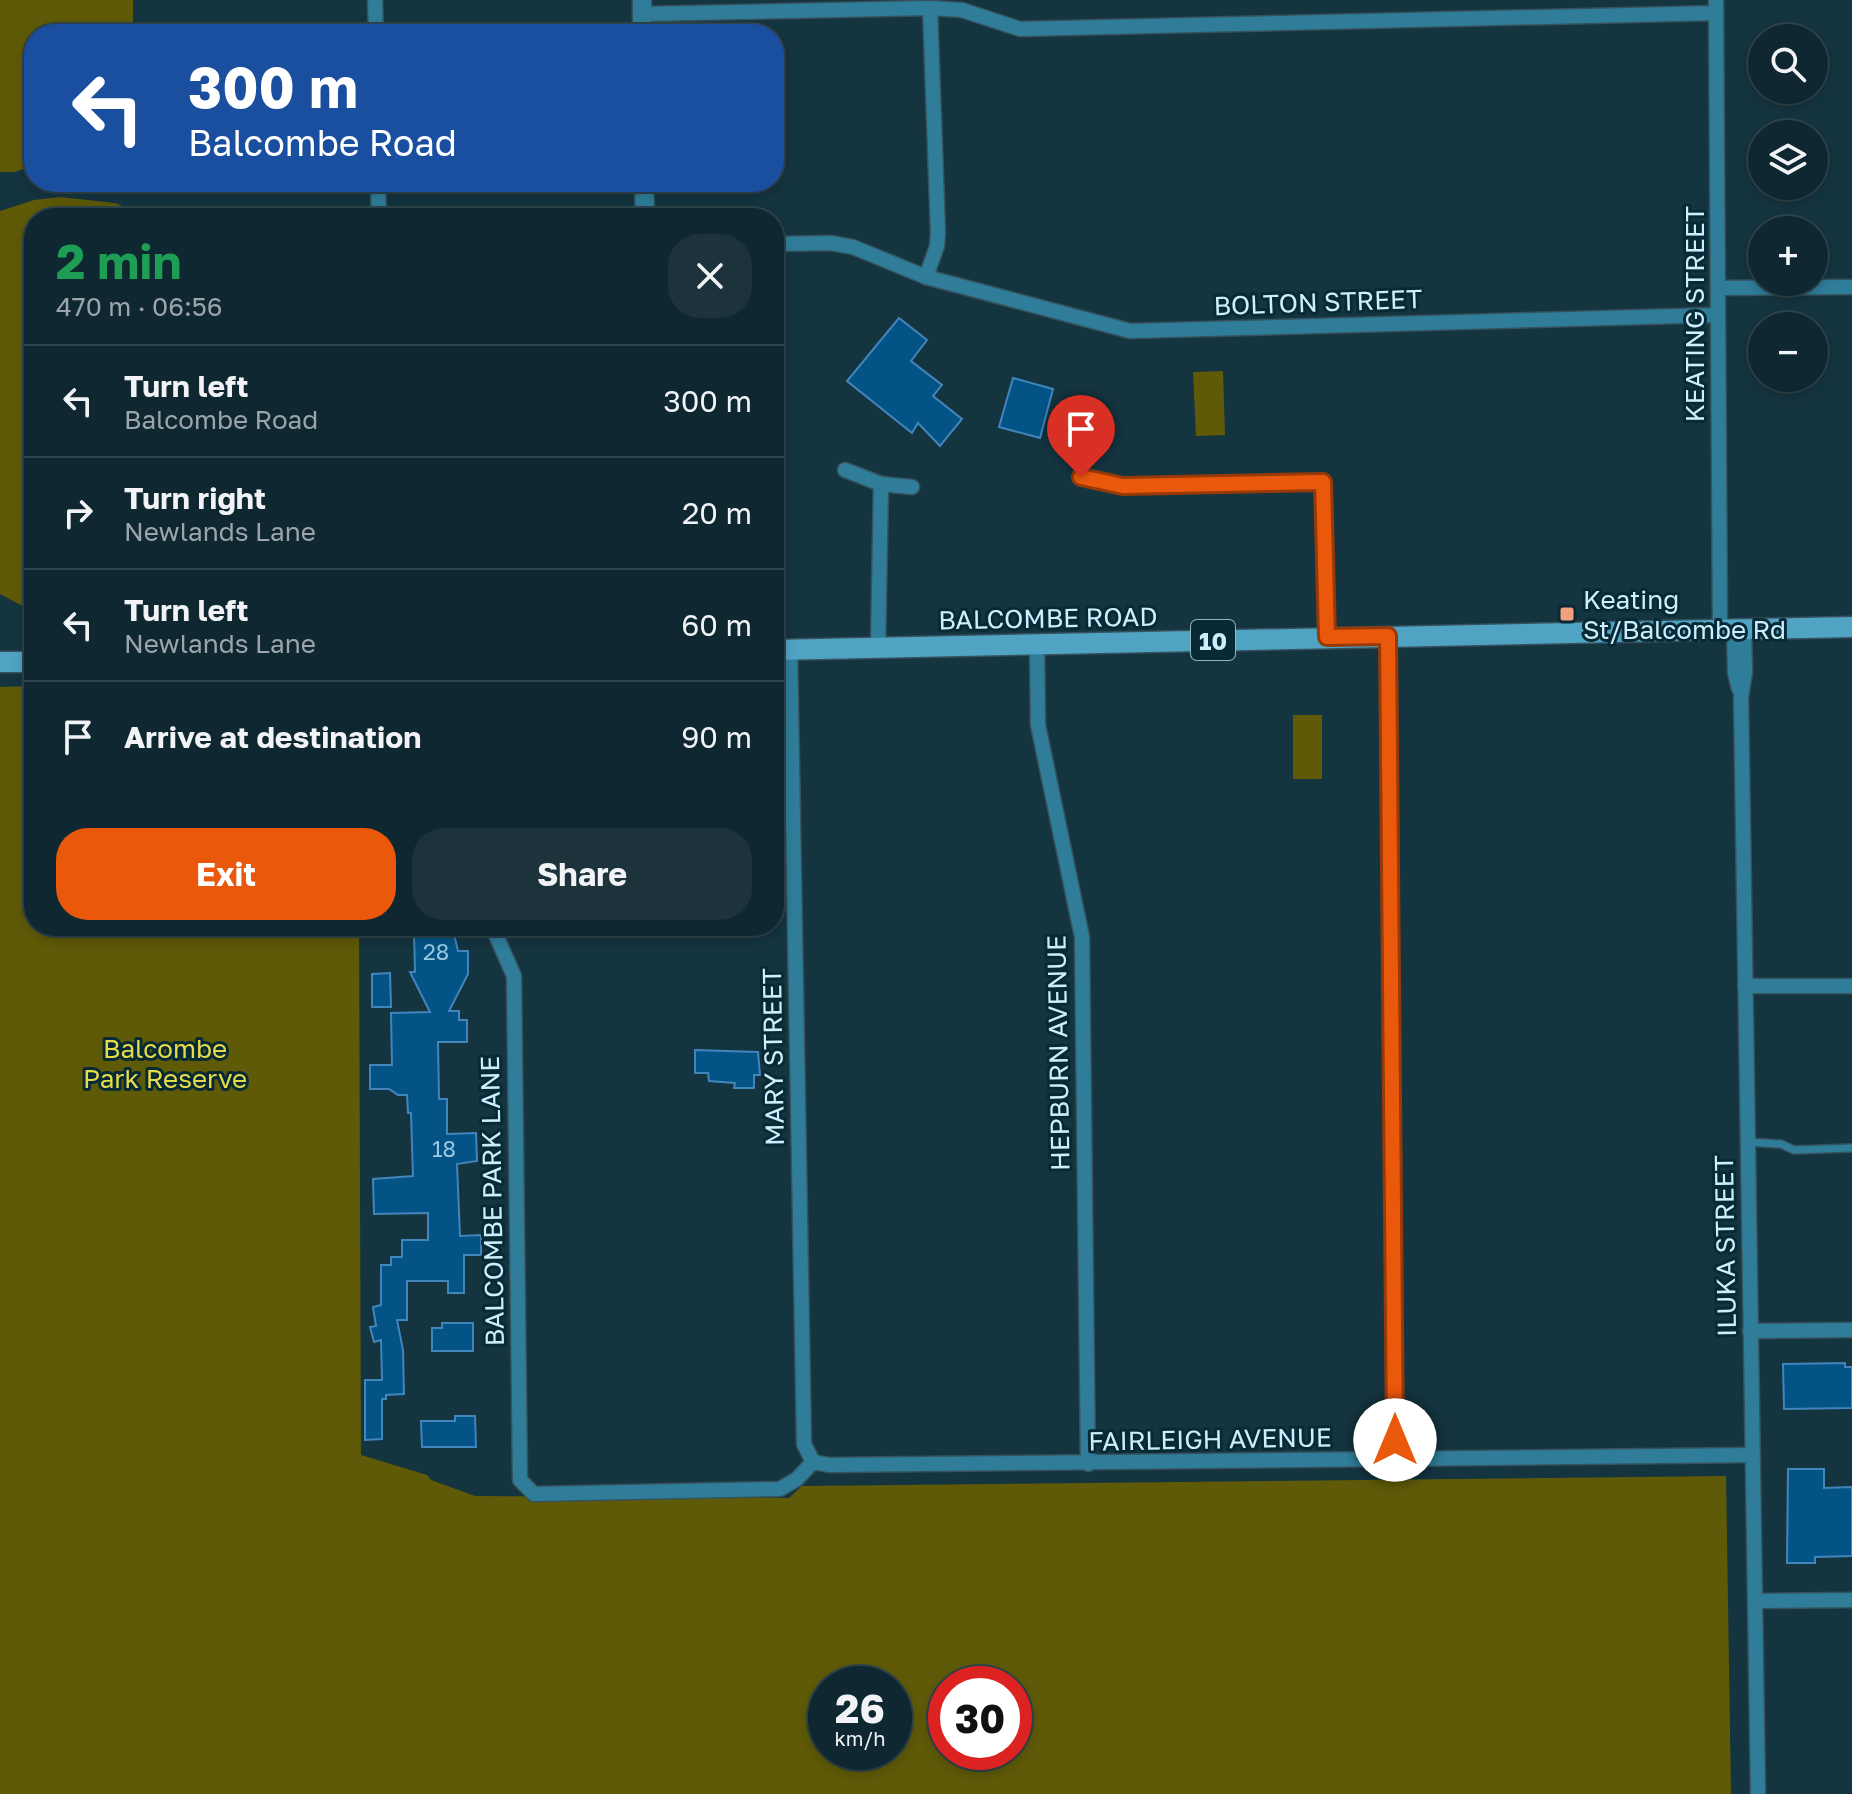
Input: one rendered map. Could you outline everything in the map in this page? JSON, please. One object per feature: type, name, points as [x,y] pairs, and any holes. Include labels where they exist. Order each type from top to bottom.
[{"type":"main road","name":"BALCOMBE ROAD","points":[[784,650],[1852,627]]},
{"type":"main road","points":[[0,662],[24,662]]},
{"type":"street","points":[[375,0],[376,24]]},
{"type":"street","points":[[642,7],[930,8],[962,10],[1020,29],[1716,6]]},
{"type":"street","name":"KEATING STREET","points":[[1716,6],[1718,315],[1733,628]]},
{"type":"street","points":[[926,277],[937,246],[938,232],[930,8]]},
{"type":"street","name":"BOLTON STREET","points":[[784,244],[831,243],[853,247],[926,277],[1130,331],[1718,315]]},
{"type":"street","points":[[1718,288],[1852,287]]},
{"type":"street","points":[[845,470],[881,484],[912,487]]},
{"type":"street","points":[[1081,477],[1123,486],[1323,482],[1327,637]]},
{"type":"street","points":[[878,647],[881,484]]},
{"type":"street","name":"ILUKA STREET","points":[[1733,628],[1735,673],[1741,697],[1758,1794]]},
{"type":"street","points":[[1388,636],[1396,1460]]},
{"type":"street","name":"HEPBURN AVENUE","points":[[1037,645],[1038,725],[1082,937],[1088,1464]]},
{"type":"street","name":"MARY STREET","points":[[784,722],[804,1444],[813,1462]]},
{"type":"street","name":"BALCOMBE PARK LANE","points":[[496,936],[514,976],[520,1480],[534,1494],[780,1489],[797,1479],[813,1462]]},
{"type":"street","points":[[1745,986],[1852,986]]},
{"type":"street","points":[[1750,1331],[1852,1330]]},
{"type":"street","name":"FAIRLEIGH AVENUE","points":[[813,1462],[829,1465],[1088,1464],[1752,1455]]},
{"type":"street","points":[[1755,1601],[1852,1600]]},
{"type":"lane","points":[[1747,1142],[1781,1144],[1794,1150],[1852,1148]]},
{"type":"green space","points":[[0,0],[133,0],[133,24],[24,24],[24,169],[0,172]]},
{"type":"green space","points":[[60,197],[115,203],[127,208],[24,208],[24,607],[0,594],[0,211],[34,200]]},
{"type":"green space","points":[[1223,371],[1225,435],[1196,436],[1193,372]]},
{"type":"green space","name":"Balcombe Park Reserve","points":[[24,686],[24,936],[359,936],[361,1455],[427,1475],[431,1480],[475,1496],[789,1498],[802,1486],[1726,1476],[1731,1794],[0,1794],[0,687]]},
{"type":"green space","points":[[1293,715],[1322,715],[1322,779],[1293,779]]},
{"type":"building","points":[[899,318],[927,340],[911,361],[942,385],[933,396],[962,419],[940,446],[918,423],[912,433],[847,381]]},
{"type":"building","points":[[1013,378],[1053,389],[1040,438],[999,427]]},
{"type":"building","points":[[414,936],[454,936],[458,951],[468,951],[468,974],[449,1011],[459,1011],[459,1020],[467,1020],[467,1042],[438,1042],[439,1099],[447,1099],[447,1134],[476,1133],[477,1161],[457,1164],[460,1236],[481,1235],[481,1255],[464,1255],[464,1293],[448,1293],[448,1281],[407,1281],[407,1320],[397,1320],[403,1350],[404,1394],[386,1395],[386,1399],[382,1399],[382,1439],[365,1440],[365,1380],[382,1380],[381,1340],[374,1342],[370,1327],[376,1326],[373,1307],[381,1305],[381,1265],[391,1265],[391,1257],[402,1257],[402,1240],[428,1240],[428,1213],[374,1214],[373,1179],[413,1176],[411,1113],[408,1113],[407,1095],[398,1095],[389,1089],[370,1089],[370,1065],[392,1065],[391,1013],[430,1012],[410,972],[415,972]]},
{"type":"building","points":[[390,973],[391,1007],[372,1007],[372,974]]},
{"type":"building","points":[[695,1050],[758,1052],[760,1075],[754,1075],[754,1088],[734,1088],[735,1083],[709,1081],[708,1073],[695,1073]]},
{"type":"building","points":[[442,1323],[473,1323],[473,1351],[432,1351],[432,1328],[442,1328]]},
{"type":"building","points":[[1845,1363],[1845,1367],[1852,1367],[1852,1408],[1784,1409],[1783,1364]]},
{"type":"building","points":[[455,1416],[475,1416],[476,1447],[422,1447],[421,1421],[455,1421]]},
{"type":"building","points":[[1788,1469],[1824,1469],[1824,1488],[1852,1487],[1852,1556],[1815,1557],[1815,1563],[1787,1563]]},
{"type":"place","name":"Keating St/Balcombe Rd","points":[[1567,614]]},
{"type":"route","points":[[1081,477],[1123,486],[1323,482],[1327,637],[1388,636],[1395,1440]]}]
